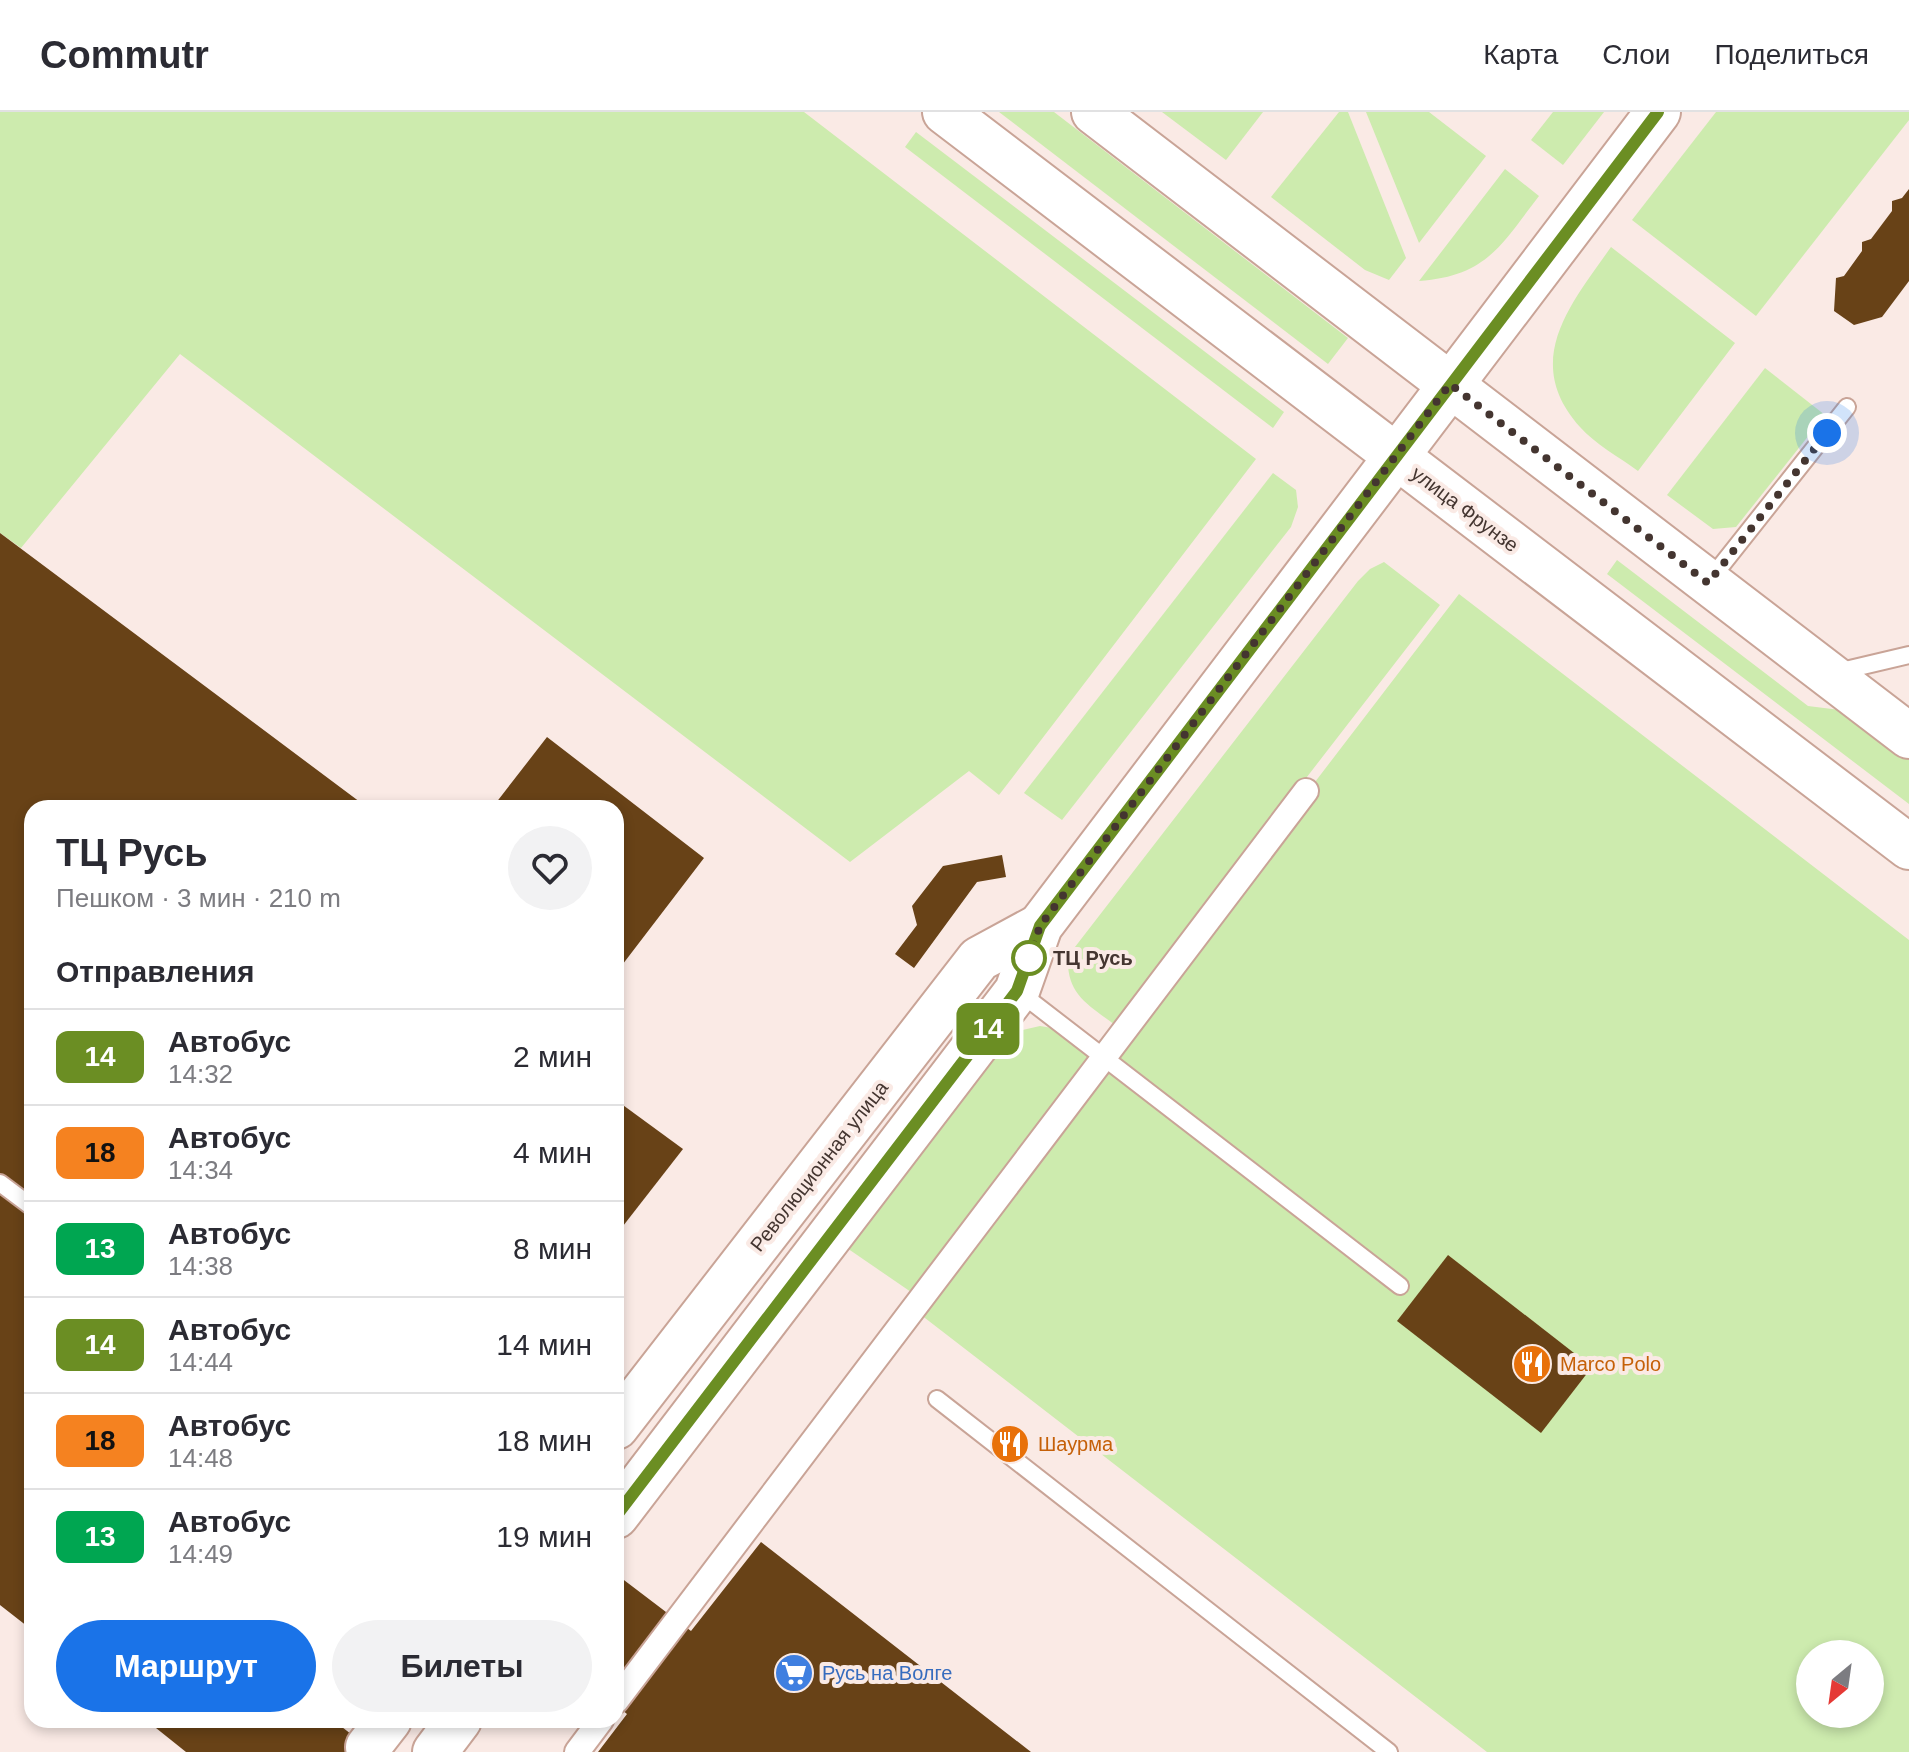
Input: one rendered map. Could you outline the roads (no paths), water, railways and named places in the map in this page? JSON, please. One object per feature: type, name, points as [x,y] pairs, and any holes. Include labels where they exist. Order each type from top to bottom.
[{"type":"main road","name":"улица Фрунзе","points":[[945,112],[1909,847]]},
{"type":"main road","points":[[1094,112],[1909,736]]},
{"type":"main road","name":"Революционная улица","points":[[624,1506],[1017,991],[1040,926],[1658,112]]},
{"type":"main road","name":"Революционная улица","points":[[624,1417],[979,959],[1040,926]]},
{"type":"main road","points":[[435,1752],[453,1728]]},
{"type":"street","points":[[624,1690],[1306,791]]},
{"type":"street","points":[[577,1752],[595,1728]]},
{"type":"lane","points":[[1708,583],[1847,407]]},
{"type":"lane","points":[[1828,674],[1909,655]]},
{"type":"lane","points":[[1017,991],[1400,1286]]},
{"type":"lane","points":[[0,1183],[24,1201]]},
{"type":"lane","points":[[937,1399],[1389,1752]]},
{"type":"place","name":"ТЦ Русь","points":[[1029,958]]},
{"type":"place","name":"Marco Polo","points":[[1532,1364]]},
{"type":"place","name":"Шаурма","points":[[1010,1444]]},
{"type":"place","name":"Русь на Волге","points":[[794,1673]]}]
